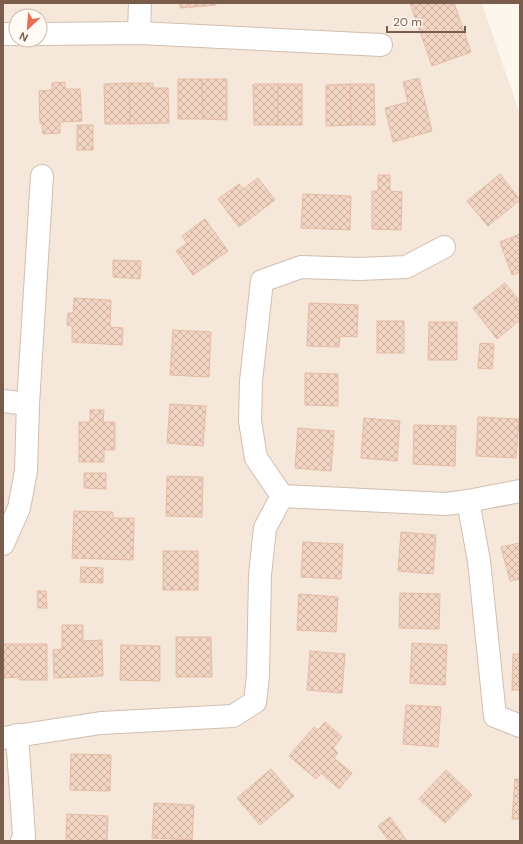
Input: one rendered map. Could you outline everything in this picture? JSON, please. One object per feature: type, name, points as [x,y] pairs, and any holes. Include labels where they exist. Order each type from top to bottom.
[{"type":"street","points":[[139,33],[140,3]]},
{"type":"street","points":[[48,34],[139,33],[381,45]]},
{"type":"street","points":[[3,544],[19,508],[26,471],[28,404],[42,176]]},
{"type":"street","points":[[282,496],[256,458],[250,421],[251,381],[262,282],[301,267],[360,270],[406,267],[444,246]]},
{"type":"street","points":[[3,401],[28,404]]},
{"type":"street","points":[[282,496],[446,504],[468,502],[520,491]]},
{"type":"street","points":[[22,841],[24,836],[10,737],[101,723],[234,716],[255,702],[258,676],[260,575],[265,528],[282,496]]},
{"type":"street","points":[[468,502],[479,561],[495,716],[520,726]]},
{"type":"shaded area","points":[[3,3],[482,3],[520,115],[520,841],[3,841]]},
{"type":"building","points":[[180,3],[216,3],[216,5],[180,8]]},
{"type":"building","points":[[410,3],[454,3],[471,52],[432,66]]},
{"type":"building","points":[[419,78],[432,131],[393,142],[385,108],[408,102],[403,82]]},
{"type":"building","points":[[178,79],[202,79],[203,119],[178,119]]},
{"type":"building","points":[[202,79],[227,79],[227,120],[203,119]]},
{"type":"building","points":[[65,82],[65,89],[80,89],[82,121],[60,122],[60,133],[43,134],[42,123],[40,123],[39,91],[52,90],[52,83]]},
{"type":"building","points":[[129,83],[153,83],[153,88],[168,88],[169,123],[130,124]]},
{"type":"building","points":[[129,83],[130,124],[105,124],[104,84]]},
{"type":"building","points":[[253,84],[278,84],[278,125],[254,125]]},
{"type":"building","points":[[278,84],[302,84],[302,125],[278,125]]},
{"type":"building","points":[[350,84],[374,84],[375,125],[351,125]]},
{"type":"building","points":[[350,84],[351,125],[326,126],[326,85]]},
{"type":"building","points":[[77,125],[93,125],[93,150],[77,150]]},
{"type":"building","points":[[500,174],[520,200],[488,226],[467,201]]},
{"type":"building","points":[[378,175],[390,175],[390,191],[402,192],[401,230],[372,229],[372,191],[378,191]]},
{"type":"building","points":[[258,178],[275,200],[239,227],[218,199],[239,184],[243,189]]},
{"type":"building","points":[[303,194],[351,196],[350,230],[301,228]]},
{"type":"building","points":[[205,219],[228,251],[193,275],[176,251],[187,243],[182,236]]},
{"type":"building","points":[[520,234],[520,272],[512,275],[500,242]]},
{"type":"building","points":[[113,260],[141,261],[140,279],[113,277]]},
{"type":"building","points":[[505,283],[518,299],[520,297],[520,320],[497,339],[473,308]]},
{"type":"building","points":[[74,298],[111,300],[110,327],[123,328],[122,345],[72,342],[72,326],[67,325],[68,313],[73,313]]},
{"type":"building","points":[[309,303],[358,305],[357,337],[340,336],[339,347],[307,346]]},
{"type":"building","points":[[377,321],[404,321],[404,353],[377,353]]},
{"type":"building","points":[[429,322],[457,322],[457,360],[428,360]]},
{"type":"building","points":[[173,330],[211,332],[209,377],[170,375]]},
{"type":"building","points":[[480,343],[494,344],[492,369],[478,368]]},
{"type":"building","points":[[305,373],[338,374],[338,406],[305,405]]},
{"type":"building","points":[[170,404],[206,406],[203,446],[167,443]]},
{"type":"building","points":[[90,410],[104,410],[103,422],[115,422],[115,450],[104,450],[104,462],[79,462],[79,422],[90,422]]},
{"type":"building","points":[[478,417],[519,419],[516,458],[476,456]]},
{"type":"building","points":[[364,418],[400,421],[397,461],[361,458]]},
{"type":"building","points":[[414,425],[456,426],[455,466],[413,464]]},
{"type":"building","points":[[298,428],[334,431],[331,471],[295,468]]},
{"type":"building","points":[[84,473],[106,473],[106,489],[84,488]]},
{"type":"building","points":[[167,476],[203,477],[202,517],[166,516]]},
{"type":"building","points":[[74,511],[113,512],[113,518],[134,518],[133,560],[72,558]]},
{"type":"building","points":[[401,532],[436,535],[433,574],[398,571]]},
{"type":"building","points":[[303,542],[343,544],[341,579],[301,577]]},
{"type":"building","points":[[520,543],[520,579],[510,581],[501,547]]},
{"type":"building","points":[[163,551],[198,551],[198,590],[163,590]]},
{"type":"building","points":[[81,567],[103,568],[103,583],[80,582]]},
{"type":"building","points":[[37,591],[46,591],[47,608],[38,608]]},
{"type":"building","points":[[400,593],[440,594],[439,629],[399,628]]},
{"type":"building","points":[[299,594],[338,597],[336,632],[297,630]]},
{"type":"building","points":[[62,625],[83,625],[83,641],[102,640],[103,676],[54,678],[53,650],[62,649]]},
{"type":"building","points":[[176,637],[211,637],[212,677],[176,677]]},
{"type":"building","points":[[412,643],[447,645],[445,685],[410,683]]},
{"type":"building","points":[[3,644],[47,644],[47,680],[19,680],[19,677],[4,678]]},
{"type":"building","points":[[121,645],[160,646],[160,681],[120,680]]},
{"type":"building","points":[[310,651],[345,654],[342,693],[307,690]]},
{"type":"building","points":[[513,654],[520,654],[520,690],[512,690]]},
{"type":"building","points":[[406,705],[441,707],[438,747],[403,744]]},
{"type":"building","points":[[325,722],[342,737],[333,748],[338,753],[334,758],[352,773],[339,789],[321,773],[316,779],[289,756],[314,727],[318,730]]},
{"type":"building","points":[[71,754],[111,755],[110,791],[70,790]]},
{"type":"building","points":[[271,769],[294,796],[260,825],[237,798]]},
{"type":"building","points":[[446,770],[472,795],[445,823],[419,799]]},
{"type":"building","points":[[515,779],[520,779],[520,819],[512,819]]},
{"type":"building","points":[[154,803],[194,805],[192,840],[152,838]]},
{"type":"building","points":[[67,814],[108,816],[107,841],[66,841]]},
{"type":"building","points":[[390,817],[407,841],[389,841],[378,826]]}]
